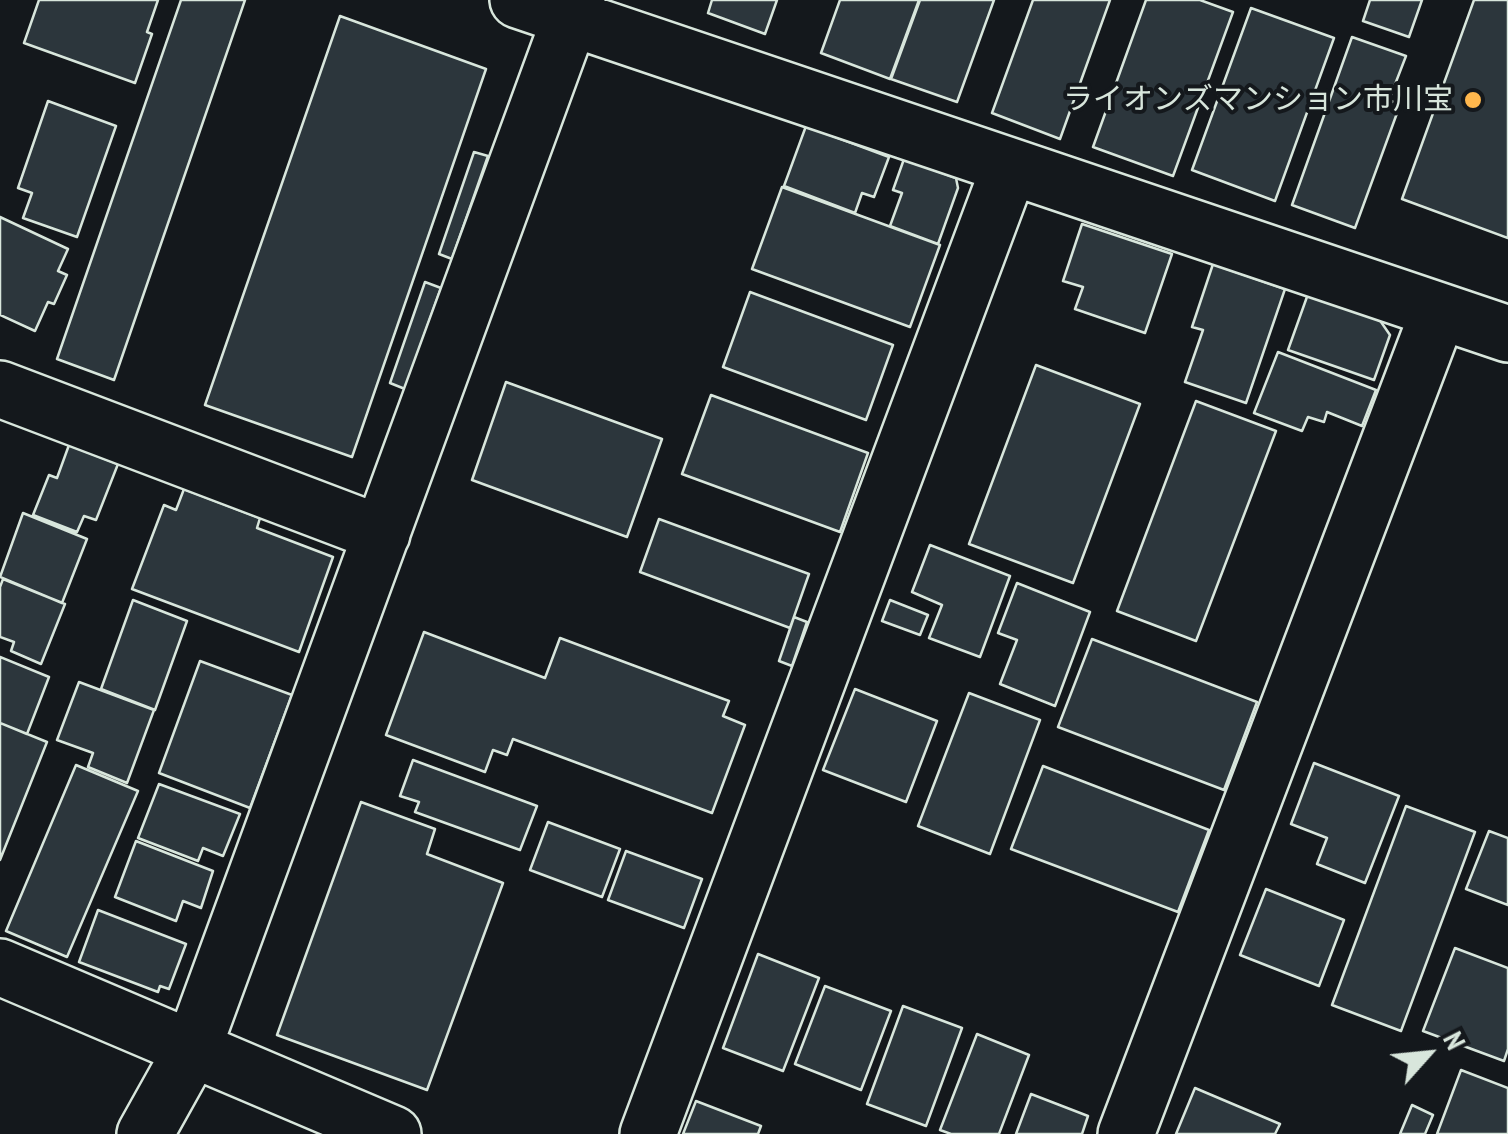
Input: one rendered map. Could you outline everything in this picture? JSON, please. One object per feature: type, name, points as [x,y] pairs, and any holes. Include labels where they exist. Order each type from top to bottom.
[{"type":"street","points":[[518,0],[574,9],[1010,166],[1508,334]]},
{"type":"street","points":[[145,1134],[193,1048],[574,9]]},
{"type":"street","points":[[648,1134],[1010,166]]},
{"type":"street","points":[[1126,1134],[1439,310]]},
{"type":"street","points":[[0,389],[382,534]]},
{"type":"street","points":[[0,967],[393,1134]]},
{"type":"building","points":[[39,0],[158,0],[147,32],[152,34],[135,83],[24,43]]},
{"type":"building","points":[[181,0],[245,0],[114,380],[57,359]]},
{"type":"building","points":[[712,0],[777,0],[765,34],[708,13]]},
{"type":"building","points":[[840,0],[919,0],[890,79],[821,53]]},
{"type":"building","points":[[920,0],[994,0],[957,102],[891,79]]},
{"type":"building","points":[[1033,0],[1110,0],[1060,139],[992,113]]},
{"type":"building","points":[[1146,0],[1200,0],[1233,12],[1173,176],[1093,147]]},
{"type":"building","points":[[1370,0],[1422,0],[1409,37],[1363,21]]},
{"type":"building","name":"ライオンズマンション市川宝","points":[[1474,0],[1508,0],[1508,238],[1402,199]]},
{"type":"building","points":[[1251,8],[1334,38],[1275,201],[1192,170]]},
{"type":"building","points":[[340,16],[486,69],[352,457],[205,405]]},
{"type":"building","points":[[1352,37],[1406,56],[1389,100],[1400,105],[1355,228],[1292,205]]},
{"type":"building","points":[[48,101],[116,126],[77,237],[23,218],[32,193],[18,188]]},
{"type":"building","points":[[806,126],[889,157],[874,197],[862,193],[855,213],[784,186]]},
{"type":"building","points":[[474,152],[488,156],[452,259],[439,254]]},
{"type":"building","points":[[904,159],[956,178],[958,188],[938,244],[890,226],[902,193],[893,190]]},
{"type":"building","points":[[782,187],[940,245],[910,327],[752,269]]},
{"type":"building","points":[[0,217],[68,249],[58,271],[67,275],[54,304],[48,302],[35,331],[0,315]]},
{"type":"building","points":[[1082,224],[1172,254],[1145,333],[1075,309],[1083,287],[1063,281]]},
{"type":"building","points":[[1213,264],[1285,289],[1246,403],[1185,382],[1203,330],[1192,327]]},
{"type":"building","points":[[425,282],[441,288],[405,389],[390,383]]},
{"type":"building","points":[[750,292],[893,345],[866,420],[723,367]]},
{"type":"building","points":[[1308,294],[1379,319],[1390,335],[1374,380],[1288,350]]},
{"type":"building","points":[[1278,352],[1376,390],[1362,426],[1327,412],[1324,422],[1308,417],[1302,431],[1254,413]]},
{"type":"building","points":[[1036,365],[1140,404],[1073,583],[969,544]]},
{"type":"building","points":[[506,382],[662,439],[627,537],[472,480]]},
{"type":"building","points":[[711,395],[868,453],[840,532],[682,474]]},
{"type":"building","points":[[1196,401],[1276,431],[1196,641],[1117,611]]},
{"type":"building","points":[[69,445],[118,464],[96,520],[84,516],[77,532],[33,515],[49,475],[57,478]]},
{"type":"building","points":[[184,489],[260,518],[257,528],[333,557],[299,652],[132,589],[164,505],[176,510]]},
{"type":"building","points":[[23,513],[87,539],[62,603],[0,577]]},
{"type":"building","points":[[659,519],[809,574],[790,628],[640,572]]},
{"type":"building","points":[[930,545],[1010,576],[980,657],[929,638],[942,605],[912,592]]},
{"type":"building","points":[[3,579],[65,604],[41,664],[11,651],[14,642],[0,637]]},
{"type":"building","points":[[1017,583],[1090,612],[1055,706],[1000,684],[1017,640],[998,633]]},
{"type":"building","points":[[133,600],[187,621],[155,710],[101,689]]},
{"type":"building","points":[[890,600],[928,615],[920,635],[882,621]]},
{"type":"building","points":[[794,617],[807,622],[792,666],[779,661]]},
{"type":"building","points":[[424,632],[545,678],[560,638],[729,701],[723,716],[745,725],[712,813],[513,739],[507,755],[493,750],[485,772],[386,735]]},
{"type":"building","points":[[1092,639],[1257,702],[1224,790],[1058,727]]},
{"type":"building","points":[[0,657],[49,677],[27,734],[0,723]]},
{"type":"building","points":[[200,661],[292,695],[250,808],[159,773]]},
{"type":"building","points":[[79,682],[154,710],[127,783],[88,767],[93,753],[57,740]]},
{"type":"building","points":[[855,689],[937,721],[906,802],[823,770]]},
{"type":"building","points":[[969,693],[1040,720],[990,854],[918,826]]},
{"type":"building","points":[[0,723],[47,742],[0,860]]},
{"type":"building","points":[[413,760],[537,806],[520,850],[415,812],[419,802],[400,796]]},
{"type":"building","points":[[1314,763],[1399,796],[1365,883],[1317,864],[1327,838],[1291,824]]},
{"type":"building","points":[[76,765],[138,791],[67,957],[6,931]]},
{"type":"building","points":[[1043,766],[1209,830],[1178,912],[1011,849]]},
{"type":"building","points":[[159,784],[240,814],[223,856],[203,848],[198,861],[138,838]]},
{"type":"building","points":[[361,802],[435,829],[427,854],[503,883],[427,1090],[277,1035]]},
{"type":"building","points":[[1406,806],[1475,832],[1401,1031],[1332,1005]]},
{"type":"building","points":[[548,822],[620,849],[602,897],[530,870]]},
{"type":"building","points":[[1489,831],[1508,838],[1508,905],[1466,889]]},
{"type":"building","points":[[136,841],[213,871],[201,908],[183,901],[176,921],[115,897]]},
{"type":"building","points":[[626,851],[702,879],[684,928],[608,900]]},
{"type":"building","points":[[1266,889],[1344,920],[1319,986],[1240,955]]},
{"type":"building","points":[[98,910],[186,944],[169,989],[160,986],[158,992],[79,962]]},
{"type":"building","points":[[1455,948],[1508,968],[1508,1049],[1504,1061],[1423,1031]]},
{"type":"building","points":[[758,954],[819,978],[783,1071],[723,1048]]},
{"type":"building","points":[[825,986],[891,1011],[861,1090],[795,1064]]},
{"type":"building","points":[[903,1006],[962,1028],[926,1126],[867,1104]]},
{"type":"building","points":[[977,1034],[1029,1055],[999,1134],[951,1134],[940,1130]]},
{"type":"building","points":[[1461,1070],[1508,1088],[1508,1134],[1437,1134]]},
{"type":"building","points":[[1195,1088],[1280,1124],[1275,1134],[1176,1134]]},
{"type":"building","points":[[1031,1094],[1088,1116],[1082,1134],[1016,1134]]},
{"type":"building","points":[[696,1101],[761,1126],[758,1134],[683,1134]]},
{"type":"building","points":[[1412,1105],[1433,1115],[1425,1134],[1400,1134]]},
{"type":"place","name":"ライオンズマンション市川宝","points":[[1473,100]]}]
